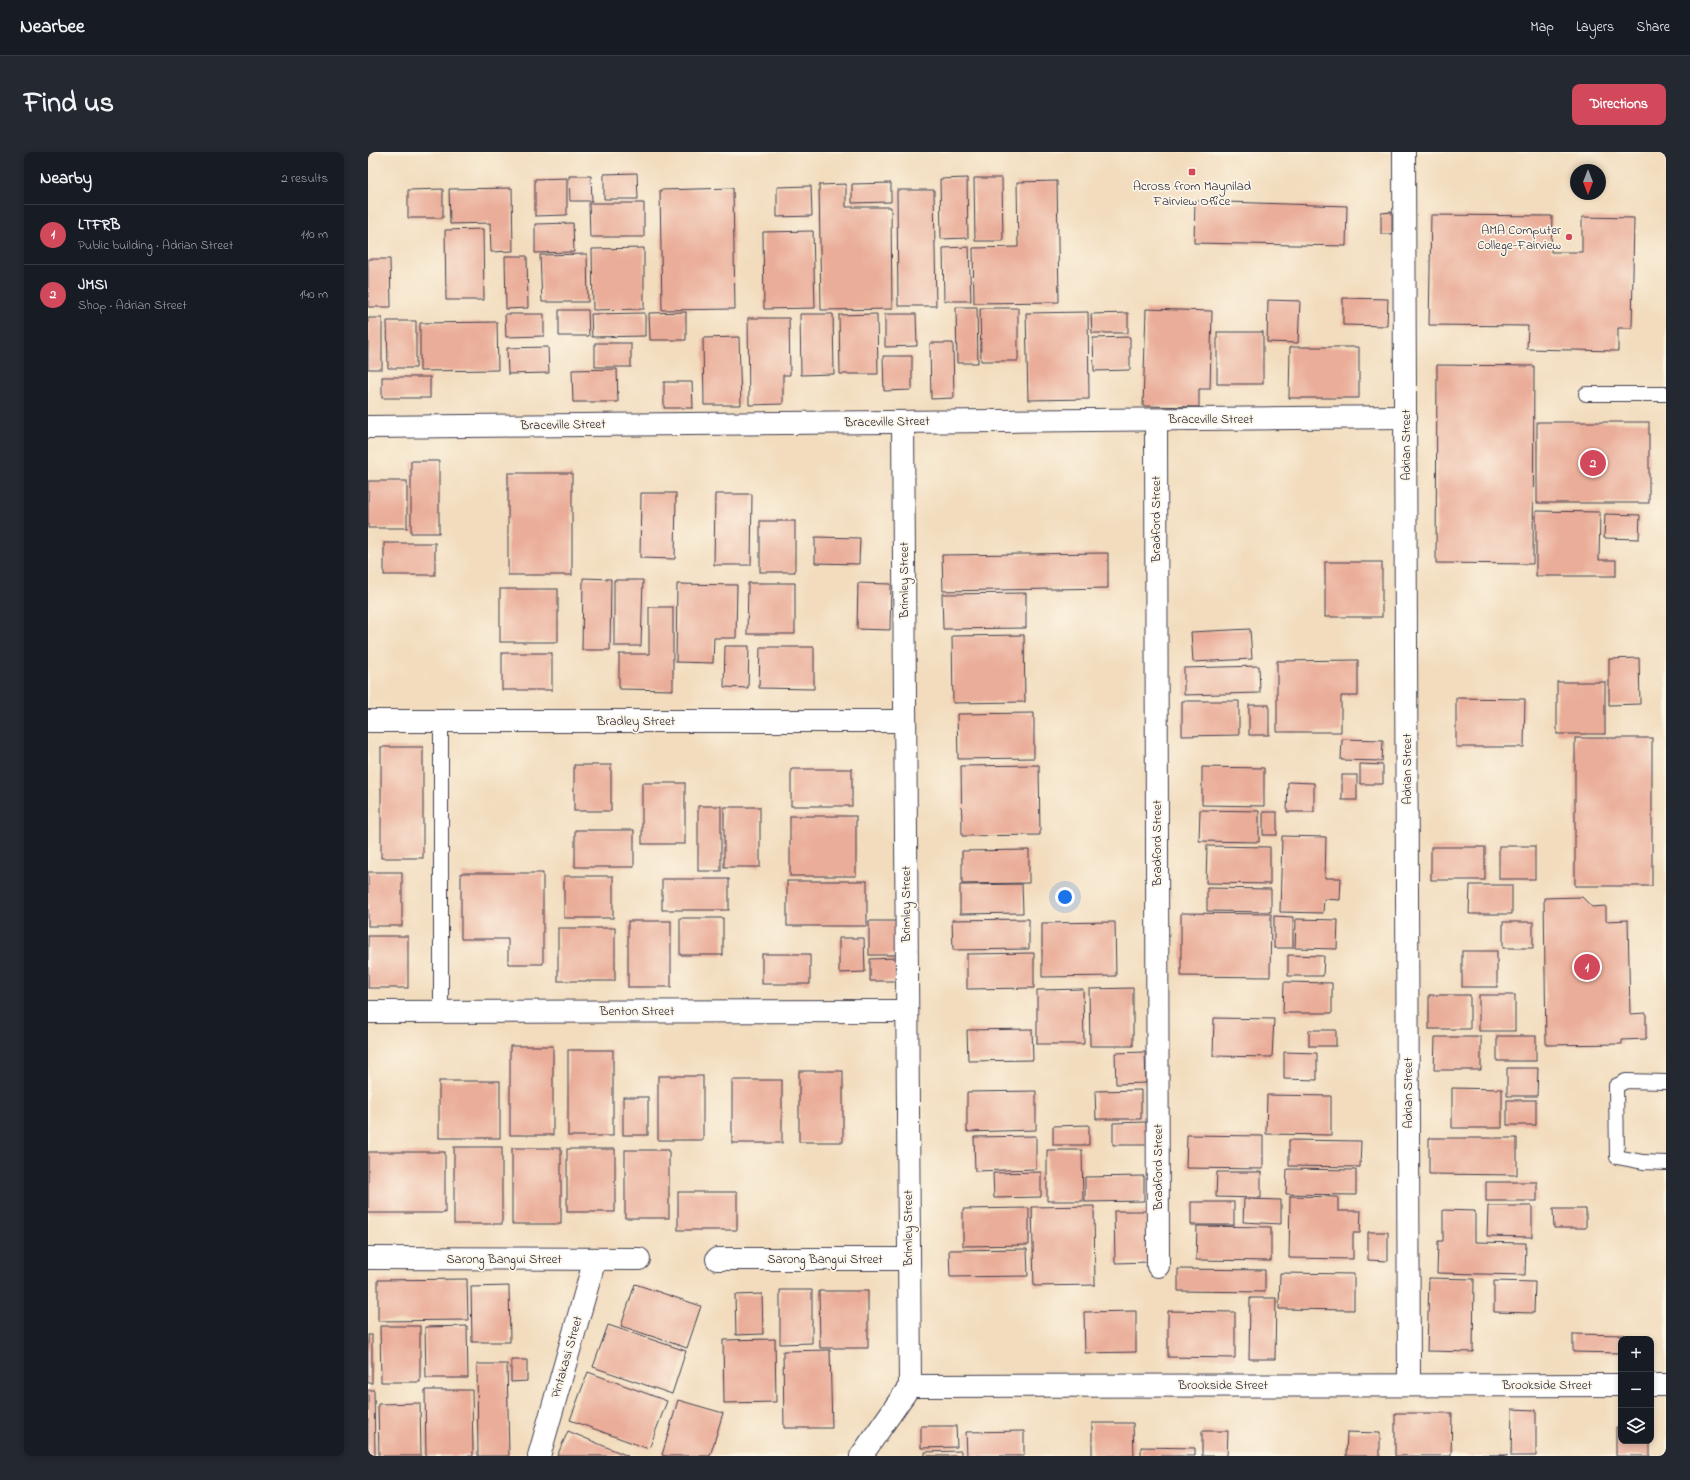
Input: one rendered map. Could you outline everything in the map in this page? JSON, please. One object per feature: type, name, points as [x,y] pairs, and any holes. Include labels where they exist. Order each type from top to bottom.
[{"type":"street","name":"Adrian Street","points":[[1404,152],[1409,1385]]},
{"type":"street","name":"Braceville Street","points":[[368,426],[1406,417]]},
{"type":"street","name":"Bradford Street","points":[[1156,420],[1158,1266]]},
{"type":"street","name":"Brimley Street","points":[[903,422],[910,1386]]},
{"type":"street","name":"Bradley Street","points":[[368,721],[905,721]]},
{"type":"street","name":"Benton Street","points":[[368,1012],[907,1011]]},
{"type":"street","name":"Sarong Bangui Street","points":[[368,1258],[639,1259]]},
{"type":"street","name":"Pintakasi Street","points":[[539,1456],[595,1259]]},
{"type":"street","name":"Sarong Bangui Street","points":[[718,1259],[909,1259]]},
{"type":"street","name":"Brookside Street","points":[[910,1386],[1618,1385]]},
{"type":"street","points":[[1654,1385],[1666,1385]]},
{"type":"street","points":[[861,1456],[910,1386]]},
{"type":"lane","points":[[1586,394],[1666,394]]},
{"type":"lane","points":[[440,721],[441,1012]]},
{"type":"lane","points":[[1666,1082],[1626,1081],[1616,1086],[1617,1157],[1643,1162],[1666,1163]]},
{"type":"building","points":[[637,173],[638,199],[604,199],[604,174]]},
{"type":"building","points":[[569,176],[591,176],[592,201],[570,201]]},
{"type":"building","points":[[567,178],[567,215],[535,216],[535,179]]},
{"type":"building","points":[[967,178],[968,238],[941,239],[940,179]]},
{"type":"building","points":[[974,178],[1002,178],[1003,241],[975,241]]},
{"type":"building","points":[[1057,181],[1059,302],[974,303],[973,248],[1018,247],[1017,182]]},
{"type":"building","points":[[891,183],[891,202],[852,203],[852,184]]},
{"type":"building","points":[[846,184],[846,207],[891,207],[892,309],[821,310],[819,185]]},
{"type":"building","points":[[811,186],[812,216],[777,217],[777,187]]},
{"type":"building","points":[[512,188],[513,251],[491,252],[490,223],[450,224],[449,189]]},
{"type":"building","points":[[733,188],[735,309],[662,310],[660,190]]},
{"type":"building","points":[[443,189],[443,218],[408,218],[408,190]]},
{"type":"building","points":[[897,190],[934,190],[936,306],[898,306]]},
{"type":"building","points":[[1195,201],[1347,206],[1346,246],[1194,243]]},
{"type":"building","points":[[589,203],[644,203],[644,237],[590,237]]},
{"type":"building","points":[[1392,212],[1392,234],[1381,234],[1381,213]]},
{"type":"building","points":[[1431,215],[1552,216],[1551,252],[1582,252],[1582,217],[1634,218],[1632,328],[1618,328],[1618,351],[1527,349],[1528,326],[1429,325]]},
{"type":"building","points":[[573,223],[574,252],[535,253],[535,224]]},
{"type":"building","points":[[483,229],[484,300],[446,300],[445,230]]},
{"type":"building","points":[[813,231],[815,308],[764,309],[763,232]]},
{"type":"building","points":[[969,247],[971,301],[944,301],[943,248]]},
{"type":"building","points":[[644,248],[644,309],[593,310],[592,249]]},
{"type":"building","points":[[587,254],[588,302],[542,302],[540,255]]},
{"type":"building","points":[[505,256],[527,256],[528,308],[506,309]]},
{"type":"building","points":[[368,259],[390,259],[391,307],[368,307]]},
{"type":"building","points":[[1343,298],[1388,299],[1387,326],[1343,325]]},
{"type":"building","points":[[1268,300],[1300,301],[1298,343],[1267,342]]},
{"type":"building","points":[[956,307],[977,307],[978,363],[957,363]]},
{"type":"building","points":[[980,308],[1018,308],[1018,361],[981,361]]},
{"type":"building","points":[[1146,309],[1212,311],[1210,389],[1199,389],[1199,407],[1143,406]]},
{"type":"building","points":[[559,310],[588,310],[589,336],[559,336]]},
{"type":"building","points":[[686,312],[686,340],[650,340],[649,313]]},
{"type":"building","points":[[1088,312],[1089,399],[1028,400],[1026,313]]},
{"type":"building","points":[[645,313],[645,336],[592,337],[591,314]]},
{"type":"building","points":[[1128,313],[1128,333],[1092,333],[1091,314]]},
{"type":"building","points":[[505,314],[544,314],[544,336],[506,337]]},
{"type":"building","points":[[800,314],[833,314],[834,374],[801,375]]},
{"type":"building","points":[[877,314],[878,374],[840,374],[839,315]]},
{"type":"building","points":[[885,314],[916,314],[917,346],[885,347]]},
{"type":"building","points":[[368,318],[382,318],[382,369],[368,369]]},
{"type":"building","points":[[748,318],[789,318],[790,375],[783,375],[783,404],[749,405]]},
{"type":"building","points":[[387,321],[416,321],[416,368],[388,368]]},
{"type":"building","points":[[497,322],[498,370],[420,371],[420,323]]},
{"type":"building","points":[[1217,332],[1263,332],[1263,384],[1217,384]]},
{"type":"building","points":[[739,337],[741,405],[704,405],[703,338]]},
{"type":"building","points":[[1130,337],[1130,370],[1094,371],[1093,338]]},
{"type":"building","points":[[595,343],[631,343],[631,367],[595,367]]},
{"type":"building","points":[[930,343],[953,343],[954,398],[931,399]]},
{"type":"building","points":[[548,347],[549,373],[508,374],[507,348]]},
{"type":"building","points":[[1290,347],[1359,347],[1359,398],[1289,398]]},
{"type":"building","points":[[883,356],[912,356],[912,390],[884,391]]},
{"type":"building","points":[[1437,365],[1534,366],[1533,564],[1436,563]]},
{"type":"building","points":[[617,369],[618,402],[573,402],[572,370]]},
{"type":"building","points":[[382,377],[430,377],[430,398],[382,398]]},
{"type":"building","points":[[664,382],[692,382],[693,408],[664,408]]},
{"type":"building","points":[[1537,422],[1649,422],[1649,503],[1537,503]]},
{"type":"building","points":[[411,461],[439,461],[439,533],[411,533]]},
{"type":"building","points":[[508,473],[572,473],[572,575],[508,575]]},
{"type":"building","points":[[368,481],[407,481],[407,528],[368,528]]},
{"type":"building","points":[[641,493],[676,493],[675,559],[640,558]]},
{"type":"building","points":[[715,494],[752,494],[751,565],[714,565]]},
{"type":"building","points":[[1536,511],[1600,512],[1599,560],[1616,560],[1616,576],[1536,576]]},
{"type":"building","points":[[1605,514],[1640,515],[1639,539],[1604,538]]},
{"type":"building","points":[[760,521],[795,521],[795,572],[760,572]]},
{"type":"building","points":[[815,537],[860,538],[859,564],[815,563]]},
{"type":"building","points":[[384,543],[435,543],[435,575],[384,575]]},
{"type":"building","points":[[1108,553],[1108,588],[943,591],[942,555]]},
{"type":"building","points":[[1325,562],[1382,562],[1382,617],[1325,617]]},
{"type":"building","points":[[583,578],[611,579],[610,650],[582,650]]},
{"type":"building","points":[[614,580],[643,580],[641,646],[614,646]]},
{"type":"building","points":[[748,583],[795,583],[795,634],[747,634]]},
{"type":"building","points":[[858,583],[891,584],[890,630],[857,629]]},
{"type":"building","points":[[677,584],[737,585],[736,638],[714,638],[713,663],[676,662]]},
{"type":"building","points":[[500,589],[558,589],[558,642],[500,642]]},
{"type":"building","points":[[1026,593],[1026,628],[943,629],[942,594]]},
{"type":"building","points":[[649,607],[673,607],[673,690],[619,689],[619,654],[649,654]]},
{"type":"building","points":[[1250,629],[1252,659],[1193,662],[1191,632]]},
{"type":"building","points":[[1024,635],[1025,702],[953,703],[952,636]]},
{"type":"building","points":[[725,646],[749,646],[748,688],[724,687]]},
{"type":"building","points":[[760,647],[814,647],[814,689],[759,688]]},
{"type":"building","points":[[502,653],[552,653],[552,690],[502,690]]},
{"type":"building","points":[[1639,658],[1640,704],[1609,705],[1609,659]]},
{"type":"building","points":[[1358,660],[1358,696],[1341,696],[1341,732],[1277,732],[1277,661]]},
{"type":"building","points":[[1259,666],[1260,693],[1184,695],[1184,668]]},
{"type":"building","points":[[1557,682],[1605,682],[1605,734],[1557,734]]},
{"type":"building","points":[[1456,698],[1525,699],[1524,747],[1456,747]]},
{"type":"building","points":[[1182,701],[1239,701],[1239,735],[1182,736]]},
{"type":"building","points":[[1249,705],[1269,705],[1269,735],[1249,735]]},
{"type":"building","points":[[1034,713],[1034,758],[958,759],[957,714]]},
{"type":"building","points":[[1575,738],[1652,738],[1652,886],[1575,886]]},
{"type":"building","points":[[1342,739],[1383,740],[1382,761],[1341,760]]},
{"type":"building","points":[[381,747],[423,747],[423,858],[381,858]]},
{"type":"building","points":[[1360,764],[1383,765],[1383,784],[1360,784]]},
{"type":"building","points":[[574,765],[611,765],[611,811],[574,811]]},
{"type":"building","points":[[1039,765],[1040,835],[962,836],[961,766]]},
{"type":"building","points":[[1202,767],[1264,768],[1264,806],[1202,805]]},
{"type":"building","points":[[791,769],[852,769],[852,806],[791,806]]},
{"type":"building","points":[[1342,775],[1357,775],[1357,800],[1342,800]]},
{"type":"building","points":[[1288,782],[1314,783],[1314,812],[1287,812]]},
{"type":"building","points":[[642,783],[685,783],[685,844],[642,844]]},
{"type":"building","points":[[698,806],[721,806],[721,871],[698,871]]},
{"type":"building","points":[[724,807],[760,807],[760,867],[724,867]]},
{"type":"building","points":[[1200,810],[1259,811],[1259,842],[1199,841]]},
{"type":"building","points":[[1263,812],[1277,812],[1277,835],[1263,835]]},
{"type":"building","points":[[790,816],[856,816],[856,876],[790,876]]},
{"type":"building","points":[[575,830],[634,830],[634,867],[575,867]]},
{"type":"building","points":[[1282,836],[1326,837],[1325,878],[1341,878],[1340,900],[1324,899],[1323,913],[1280,912]]},
{"type":"building","points":[[1207,846],[1270,847],[1270,884],[1206,883]]},
{"type":"building","points":[[1499,846],[1535,846],[1535,879],[1499,879]]},
{"type":"building","points":[[1431,847],[1485,847],[1485,880],[1431,880]]},
{"type":"building","points":[[1029,850],[1029,883],[962,884],[962,851]]},
{"type":"building","points":[[368,872],[402,872],[402,926],[368,926]]},
{"type":"building","points":[[461,873],[543,873],[543,964],[508,964],[508,939],[461,939]]},
{"type":"building","points":[[564,876],[613,876],[613,918],[564,918]]},
{"type":"building","points":[[662,879],[729,879],[729,910],[662,910]]},
{"type":"building","points":[[787,881],[867,881],[867,926],[787,926]]},
{"type":"building","points":[[1022,884],[1023,913],[960,914],[960,885]]},
{"type":"building","points":[[1470,885],[1512,885],[1512,914],[1469,914]]},
{"type":"building","points":[[1207,888],[1271,889],[1271,912],[1207,911]]},
{"type":"building","points":[[1582,897],[1592,907],[1606,906],[1606,921],[1628,920],[1630,1014],[1646,1013],[1646,1039],[1622,1040],[1622,1044],[1546,1045],[1544,898]]},
{"type":"building","points":[[1181,913],[1271,914],[1270,977],[1181,976]]},
{"type":"building","points":[[1274,916],[1293,917],[1293,948],[1274,948]]},
{"type":"building","points":[[680,918],[723,918],[723,955],[680,955]]},
{"type":"building","points":[[1029,919],[1029,949],[953,950],[952,920]]},
{"type":"building","points":[[1296,919],[1338,920],[1337,949],[1295,948]]},
{"type":"building","points":[[628,921],[671,921],[671,987],[628,987]]},
{"type":"building","points":[[869,921],[897,921],[897,955],[869,955]]},
{"type":"building","points":[[1115,922],[1116,976],[1042,977],[1042,923]]},
{"type":"building","points":[[1503,922],[1533,922],[1533,948],[1503,948]]},
{"type":"building","points":[[558,928],[615,928],[615,981],[558,981]]},
{"type":"building","points":[[368,936],[408,936],[408,988],[368,988]]},
{"type":"building","points":[[839,938],[864,938],[865,972],[839,973]]},
{"type":"building","points":[[1462,951],[1497,951],[1497,987],[1462,987]]},
{"type":"building","points":[[1034,953],[1034,988],[967,989],[967,954]]},
{"type":"building","points":[[762,954],[810,954],[810,984],[762,984]]},
{"type":"building","points":[[1288,955],[1324,956],[1323,976],[1288,976]]},
{"type":"building","points":[[896,958],[896,981],[870,981],[870,959]]},
{"type":"building","points":[[1284,982],[1332,983],[1332,1013],[1283,1013]]},
{"type":"building","points":[[1133,988],[1133,1046],[1090,1046],[1089,989]]},
{"type":"building","points":[[1083,989],[1084,1044],[1037,1044],[1037,990]]},
{"type":"building","points":[[1429,995],[1470,995],[1470,1029],[1429,1029]]},
{"type":"building","points":[[1479,995],[1515,995],[1515,1031],[1479,1031]]},
{"type":"building","points":[[1214,1018],[1274,1019],[1272,1057],[1213,1056]]},
{"type":"building","points":[[1032,1029],[1033,1060],[968,1061],[967,1030]]},
{"type":"building","points":[[1309,1030],[1336,1030],[1336,1046],[1309,1046]]},
{"type":"building","points":[[1497,1036],[1536,1036],[1536,1061],[1497,1061]]},
{"type":"building","points":[[1435,1037],[1481,1037],[1481,1070],[1434,1070]]},
{"type":"building","points":[[510,1046],[553,1046],[553,1135],[510,1135]]},
{"type":"building","points":[[568,1050],[613,1050],[613,1136],[568,1136]]},
{"type":"building","points":[[1145,1052],[1146,1083],[1116,1084],[1115,1053]]},
{"type":"building","points":[[1284,1052],[1317,1053],[1317,1080],[1284,1079]]},
{"type":"building","points":[[1507,1068],[1538,1068],[1537,1096],[1507,1096]]},
{"type":"building","points":[[799,1071],[843,1071],[843,1142],[799,1142]]},
{"type":"building","points":[[658,1076],[703,1076],[703,1140],[658,1140]]},
{"type":"building","points":[[732,1080],[782,1080],[782,1143],[732,1143]]},
{"type":"building","points":[[439,1081],[500,1081],[500,1138],[439,1138]]},
{"type":"building","points":[[1452,1088],[1502,1089],[1502,1128],[1452,1128]]},
{"type":"building","points":[[1141,1090],[1141,1119],[1096,1119],[1095,1091]]},
{"type":"building","points":[[1036,1091],[1036,1130],[967,1132],[967,1092]]},
{"type":"building","points":[[1267,1095],[1331,1096],[1331,1135],[1266,1134]]},
{"type":"building","points":[[623,1097],[648,1097],[648,1135],[623,1135]]},
{"type":"building","points":[[1507,1100],[1536,1100],[1536,1125],[1507,1125]]},
{"type":"building","points":[[1146,1122],[1147,1145],[1113,1145],[1113,1123]]},
{"type":"building","points":[[1089,1125],[1089,1145],[1053,1145],[1053,1126]]},
{"type":"building","points":[[1187,1135],[1263,1136],[1263,1169],[1186,1168]]},
{"type":"building","points":[[1036,1136],[1036,1169],[975,1171],[974,1137]]},
{"type":"building","points":[[1429,1138],[1517,1138],[1517,1175],[1429,1174]]},
{"type":"building","points":[[1289,1140],[1361,1141],[1360,1167],[1289,1166]]},
{"type":"building","points":[[454,1147],[502,1147],[502,1224],[454,1224]]},
{"type":"building","points":[[512,1148],[561,1148],[561,1224],[512,1224]]},
{"type":"building","points":[[567,1149],[615,1149],[615,1212],[567,1212]]},
{"type":"building","points":[[625,1150],[669,1150],[669,1218],[625,1218]]},
{"type":"building","points":[[1047,1150],[1082,1150],[1083,1201],[1047,1201]]},
{"type":"building","points":[[368,1152],[445,1152],[445,1213],[368,1213]]},
{"type":"building","points":[[1287,1169],[1356,1170],[1356,1195],[1286,1194]]},
{"type":"building","points":[[1041,1172],[1041,1197],[994,1198],[993,1173]]},
{"type":"building","points":[[1217,1172],[1261,1172],[1261,1198],[1216,1197]]},
{"type":"building","points":[[1144,1176],[1144,1201],[1085,1202],[1085,1177]]},
{"type":"building","points":[[1486,1182],[1537,1182],[1537,1201],[1486,1201]]},
{"type":"building","points":[[678,1192],[737,1192],[737,1230],[678,1230]]},
{"type":"building","points":[[1290,1196],[1338,1197],[1338,1211],[1361,1211],[1360,1233],[1353,1233],[1353,1259],[1289,1258]]},
{"type":"building","points":[[1244,1199],[1281,1200],[1281,1224],[1243,1222]]},
{"type":"building","points":[[1191,1202],[1234,1202],[1234,1225],[1191,1225]]},
{"type":"building","points":[[1094,1206],[1095,1285],[1034,1286],[1032,1207]]},
{"type":"building","points":[[1488,1206],[1532,1206],[1532,1237],[1487,1236]]},
{"type":"building","points":[[1029,1208],[1029,1245],[963,1246],[963,1209]]},
{"type":"building","points":[[1553,1209],[1586,1209],[1586,1228],[1554,1228]]},
{"type":"building","points":[[1443,1210],[1475,1211],[1475,1242],[1526,1243],[1525,1275],[1437,1273],[1438,1241],[1443,1241]]},
{"type":"building","points":[[1114,1211],[1148,1211],[1149,1262],[1115,1263]]},
{"type":"building","points":[[1197,1226],[1271,1227],[1271,1261],[1196,1260]]},
{"type":"building","points":[[1368,1232],[1388,1232],[1388,1261],[1368,1260]]},
{"type":"building","points":[[1027,1249],[1028,1276],[950,1277],[949,1250]]},
{"type":"building","points":[[1178,1269],[1265,1270],[1265,1292],[1178,1291]]},
{"type":"building","points":[[1280,1273],[1354,1274],[1354,1310],[1279,1309]]},
{"type":"building","points":[[1429,1278],[1474,1279],[1473,1352],[1427,1351]]},
{"type":"building","points":[[467,1279],[468,1320],[378,1321],[378,1280]]},
{"type":"building","points":[[1494,1281],[1535,1282],[1534,1313],[1494,1312]]},
{"type":"building","points":[[635,1284],[701,1306],[687,1348],[621,1326]]},
{"type":"building","points":[[509,1286],[510,1342],[472,1342],[471,1287]]},
{"type":"building","points":[[780,1290],[812,1290],[812,1343],[780,1344]]},
{"type":"building","points":[[819,1291],[868,1291],[868,1348],[820,1348]]},
{"type":"building","points":[[762,1294],[763,1334],[736,1335],[735,1295]]},
{"type":"building","points":[[1250,1298],[1276,1298],[1275,1359],[1249,1359]]},
{"type":"building","points":[[1136,1311],[1136,1352],[1085,1353],[1084,1312]]},
{"type":"building","points":[[1168,1311],[1235,1312],[1235,1358],[1168,1357]]},
{"type":"building","points":[[608,1325],[686,1351],[672,1394],[593,1367]]},
{"type":"building","points":[[380,1326],[420,1326],[420,1382],[381,1382]]},
{"type":"building","points":[[467,1326],[468,1378],[426,1378],[425,1327]]},
{"type":"building","points":[[1573,1334],[1625,1335],[1618,1336],[1618,1353],[1573,1352]]},
{"type":"building","points":[[368,1335],[372,1335],[372,1383],[368,1383]]},
{"type":"building","points":[[775,1339],[776,1402],[724,1403],[723,1340]]},
{"type":"building","points":[[830,1350],[832,1428],[784,1428],[783,1351]]},
{"type":"building","points":[[511,1360],[527,1360],[527,1381],[511,1382]]},
{"type":"building","points":[[477,1364],[507,1364],[509,1456],[478,1456]]},
{"type":"building","points":[[588,1372],[667,1401],[649,1449],[570,1420]]},
{"type":"building","points":[[368,1390],[374,1390],[375,1456],[368,1456]]},
{"type":"building","points":[[425,1390],[472,1390],[473,1456],[426,1456]]},
{"type":"building","points":[[678,1400],[723,1413],[710,1456],[662,1455]]},
{"type":"building","points":[[420,1403],[421,1456],[379,1456],[378,1404]]},
{"type":"building","points":[[1512,1409],[1536,1410],[1536,1456],[1511,1456]]},
{"type":"building","points":[[1395,1413],[1452,1413],[1451,1456],[1395,1456]]},
{"type":"building","points":[[1092,1423],[1133,1423],[1134,1456],[1092,1456]]},
{"type":"building","points":[[921,1426],[956,1426],[957,1447],[921,1448]]},
{"type":"building","points":[[1616,1427],[1618,1427],[1618,1444],[1650,1444],[1650,1456],[1616,1456]]},
{"type":"building","points":[[568,1431],[628,1456],[557,1456]]},
{"type":"building","points":[[1024,1431],[1024,1456],[967,1456],[966,1432]]},
{"type":"building","points":[[1202,1431],[1228,1431],[1227,1456],[1202,1456]]},
{"type":"building","points":[[1347,1432],[1380,1433],[1380,1456],[1346,1456]]},
{"type":"building","points":[[1141,1447],[1195,1448],[1195,1456],[1141,1456]]},
{"type":"building","points":[[961,1451],[961,1456],[925,1456],[925,1452]]},
{"type":"building","points":[[1507,1455],[1507,1456],[1469,1456]]},
{"type":"place","name":"Across from Maynilad Fairview Office","points":[[1192,172]]},
{"type":"place","name":"AMA Computer College-Fairview","points":[[1569,237]]},
{"type":"place","name":"JMSI","points":[[1593,463]]},
{"type":"place","name":"LTFRB","points":[[1587,967]]}]
